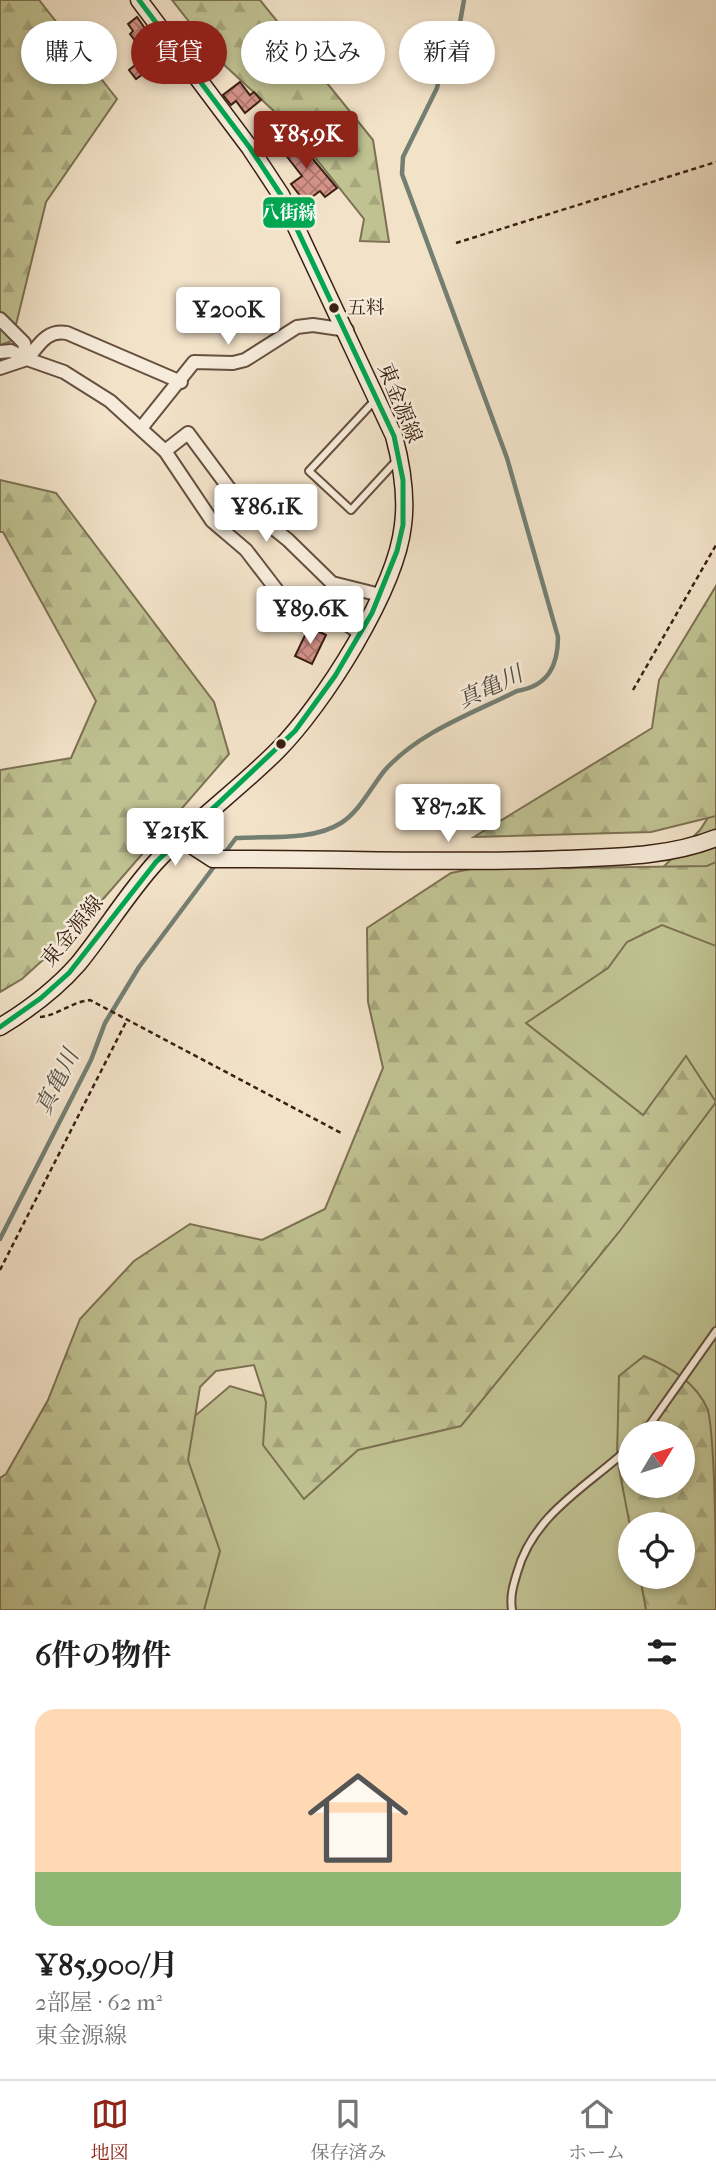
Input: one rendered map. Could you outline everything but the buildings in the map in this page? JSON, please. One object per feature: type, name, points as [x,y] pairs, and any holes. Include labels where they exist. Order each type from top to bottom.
[{"type":"main road","name":"東金源線","points":[[0,1027],[21,1014],[77,965],[136,884],[180,837],[277,751],[300,724],[360,633],[380,595],[403,527],[404,475],[400,457],[347,330],[281,195],[250,148],[139,0]]},
{"type":"main road","points":[[180,837],[213,859],[470,863],[635,856],[683,849],[716,838]]},
{"type":"street","points":[[0,319],[24,342],[27,359]]},
{"type":"street","points":[[142,427],[181,382],[194,362],[233,363],[245,360],[297,327],[313,325],[347,330]]},
{"type":"street","points":[[1,370],[27,359],[48,335],[55,331],[67,333],[181,382]]},
{"type":"street","points":[[0,352],[10,351],[64,372],[110,401],[142,427],[165,451],[212,521],[246,550],[279,593],[303,609],[348,625],[360,633]]},
{"type":"street","points":[[165,451],[188,433],[237,499],[288,540],[332,583],[380,595]]},
{"type":"lane","points":[[377,397],[309,471],[351,510],[400,457]]},
{"type":"lane","points":[[652,1421],[716,1331]]},
{"type":"lane","points":[[512,1610],[510,1598],[520,1562],[533,1534],[554,1510],[618,1457]]},
{"type":"path","points":[[456,243],[716,162]]},
{"type":"path","points":[[633,690],[716,545]]},
{"type":"path","points":[[21,1014],[29,1019],[52,1016],[69,1005],[90,1000],[343,1134]]},
{"type":"path","points":[[0,1270],[127,1019]]},
{"type":"green space","points":[[0,0],[39,0],[56,21],[21,21],[21,84],[105,84],[117,99],[46,202],[12,341],[0,345]]},
{"type":"green space","points":[[172,0],[260,0],[277,21],[241,21],[241,80],[227,68],[227,21],[189,21]]},
{"type":"green space","points":[[245,84],[328,84],[373,140],[389,242],[360,241],[364,219],[290,126]]},
{"type":"green space","points":[[0,480],[56,493],[214,702],[229,754],[78,928],[22,979],[0,992],[0,770],[71,758],[96,701],[3,532],[0,532]]},
{"type":"green space","points":[[716,586],[716,816],[651,832],[474,837],[652,728],[659,680]]},
{"type":"green space","points":[[716,805],[716,1610],[78,1610],[148,1456],[230,1386],[348,1421],[499,1033],[700,830]]},
{"type":"green space","points":[[716,862],[716,946],[662,925],[627,942],[608,968],[526,1023],[643,1115],[686,1056],[716,1102],[619,1232],[461,1426],[358,1450],[304,1499],[263,1445],[266,1402],[254,1365],[216,1371],[200,1387],[188,1460],[220,1551],[204,1610],[0,1610],[0,1478],[6,1474],[48,1400],[80,1319],[134,1261],[190,1224],[262,1240],[325,1209],[383,1068],[368,1002],[367,928],[451,873],[495,864],[569,868],[707,866]]},
{"type":"green space","points":[[644,1356],[681,1377],[697,1391],[708,1410],[714,1478],[716,1610],[646,1610],[642,1589],[695,1589],[695,1512],[627,1512],[625,1498],[695,1498],[695,1421],[618,1421],[618,1463],[617,1458],[619,1376]]},
{"type":"waterway","name":"真亀川","points":[[224,854],[236,838],[304,835],[330,829],[341,823],[360,805],[385,770],[414,745],[465,716],[517,691],[536,685],[549,673],[556,657],[558,637],[507,458],[402,174],[403,157],[437,88],[459,28],[464,0]]},
{"type":"waterway","name":"真亀川","points":[[0,1239],[91,1060],[105,1023],[139,967],[216,864]]},
{"type":"transit line","name":"八街線","points":[[0,1027],[41,998],[69,973],[156,862],[295,731],[335,676],[372,613],[397,551],[403,525],[403,480],[394,436],[281,195],[250,148],[139,0]]},
{"type":"place","name":"五料","points":[[334,308]]}]
